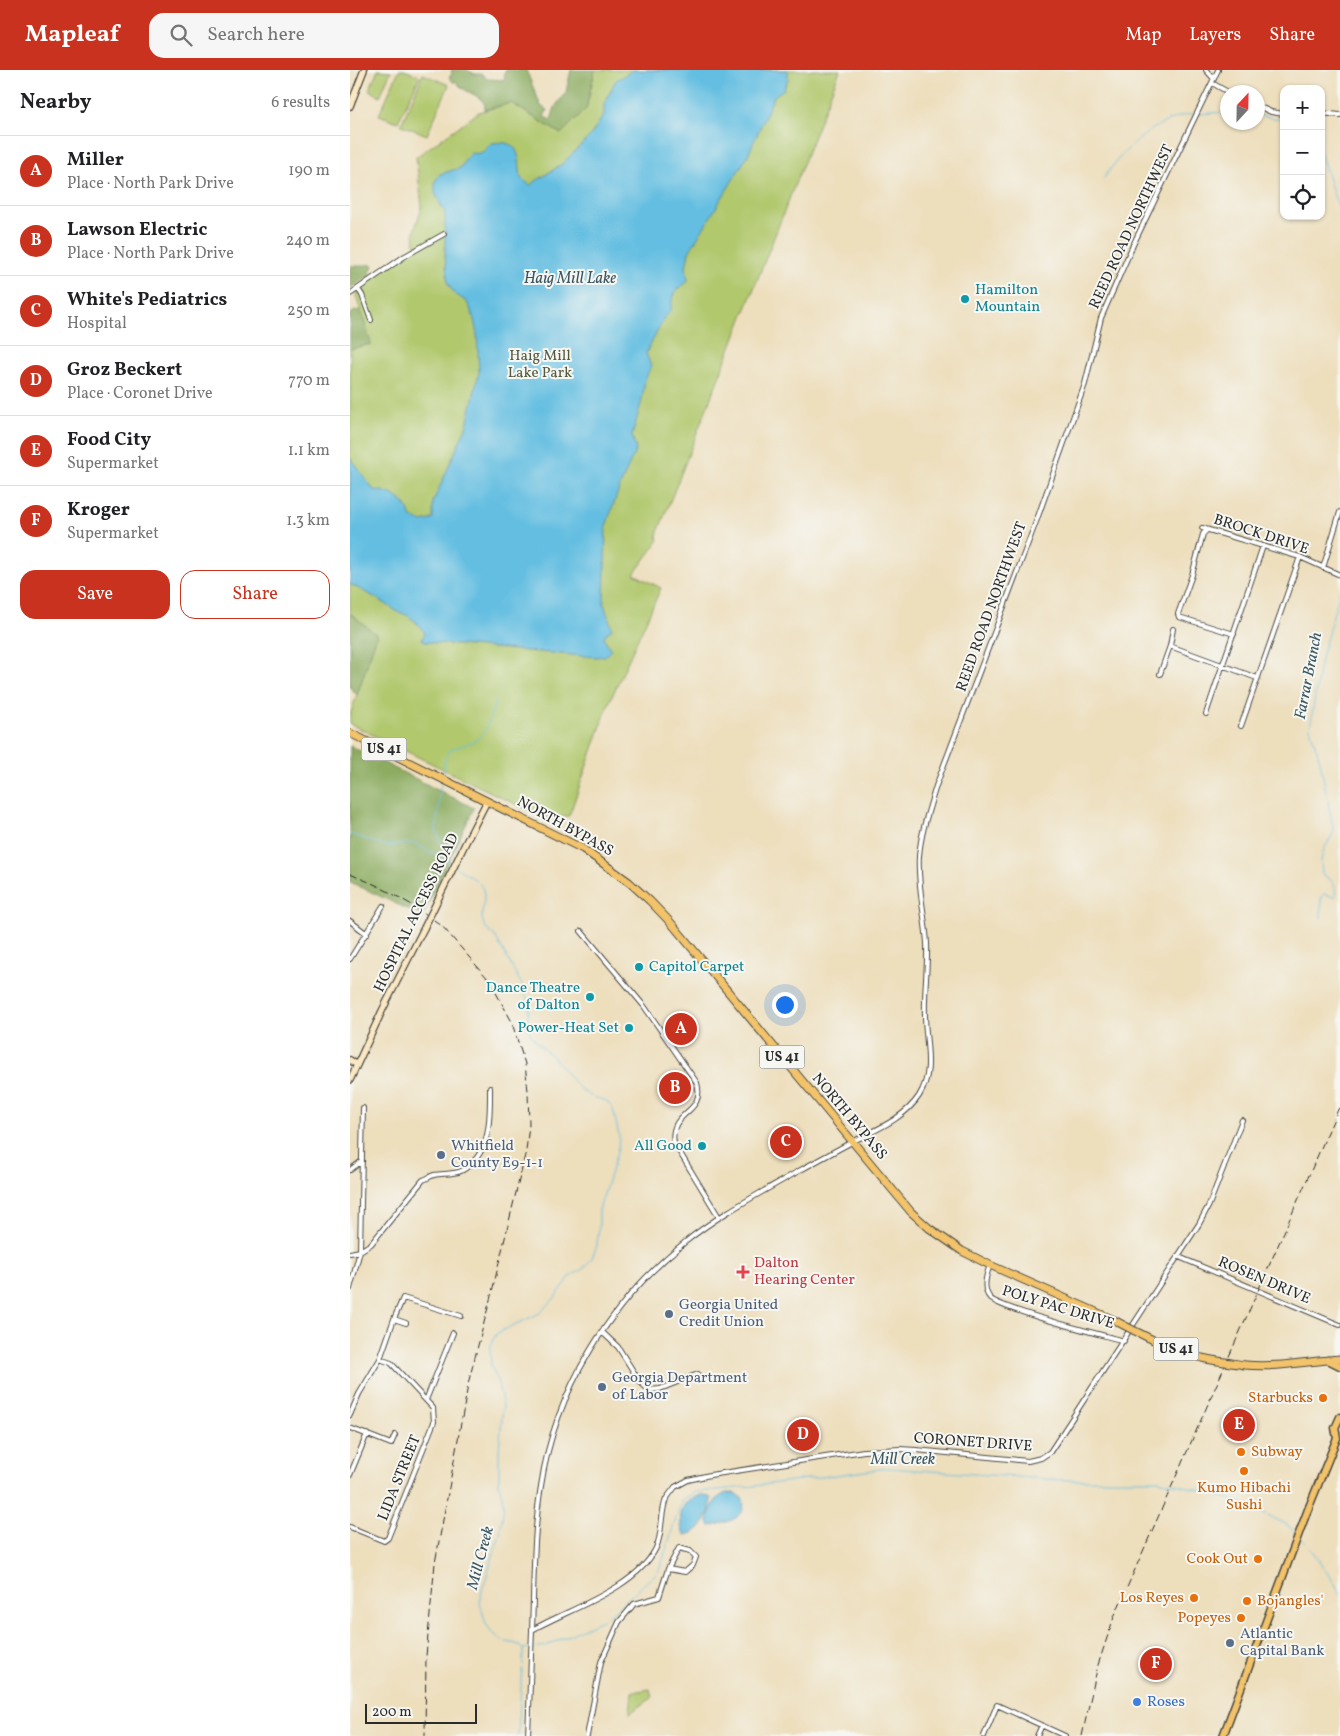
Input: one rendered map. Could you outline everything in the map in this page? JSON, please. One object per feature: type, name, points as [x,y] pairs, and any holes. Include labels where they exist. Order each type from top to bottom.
[{"type":"highway","name":"NORTH BYPASS","points":[[350,733],[583,850],[610,867],[650,901],[917,1217],[962,1251],[1187,1353],[1215,1361],[1245,1365],[1291,1364],[1340,1359]]},
{"type":"main road","points":[[350,106],[364,70]]},
{"type":"main road","name":"HOSPITAL ACCESS ROAD","points":[[350,1080],[394,986],[487,801]]},
{"type":"main road","points":[[350,1060],[357,1064]]},
{"type":"main road","points":[[1328,1360],[1340,1366]]},
{"type":"main road","points":[[1224,1736],[1307,1512],[1339,1438],[1335,1428],[1340,1417]]},
{"type":"street","points":[[1206,70],[1213,81],[1220,86]]},
{"type":"street","name":"REED ROAD NORTHWEST","points":[[532,1630],[536,1529],[544,1467],[555,1429],[571,1386],[602,1332],[627,1299],[651,1272],[685,1242],[720,1217],[890,1122],[916,1100],[925,1085],[928,1071],[925,1013],[927,943],[919,874],[921,842],[936,786],[1036,522],[1085,384],[1101,318],[1133,245],[1218,70]]},
{"type":"street","points":[[1265,109],[1280,113]]},
{"type":"street","points":[[1325,113],[1340,115]]},
{"type":"street","points":[[350,294],[405,256],[444,234]]},
{"type":"street","points":[[358,289],[371,320]]},
{"type":"street","points":[[1323,568],[1340,512]]},
{"type":"street","name":"BROCK DRIVE","points":[[1202,528],[1300,557],[1340,575]]},
{"type":"street","points":[[1207,530],[1203,534],[1190,582],[1178,614],[1179,618],[1234,634]]},
{"type":"street","points":[[1206,714],[1263,546]]},
{"type":"street","points":[[1241,726],[1300,557]]},
{"type":"street","points":[[1160,674],[1170,646],[1173,629]]},
{"type":"street","points":[[1170,646],[1257,678]]},
{"type":"street","points":[[350,960],[384,906]]},
{"type":"street","points":[[350,921],[367,934]]},
{"type":"street","points":[[581,931],[639,1000],[698,1083],[698,1100],[677,1123],[673,1133],[674,1143],[720,1217]]},
{"type":"street","points":[[350,1253],[360,1251],[371,1244],[423,1180],[435,1175],[462,1170],[477,1156],[488,1136],[490,1088]]},
{"type":"street","points":[[350,1289],[360,1251],[363,1108]]},
{"type":"street","name":"CORONET DRIVE","points":[[532,1630],[623,1583],[643,1566],[657,1547],[666,1500],[675,1487],[688,1480],[729,1472],[884,1450],[916,1450],[1028,1461],[1041,1458],[1050,1452],[1179,1257],[1210,1205],[1242,1120]]},
{"type":"street","points":[[350,1170],[362,1160]]},
{"type":"street","name":"ROSEN DRIVE","points":[[1179,1257],[1340,1325]]},
{"type":"street","name":"POLY PAC DRIVE","points":[[990,1265],[986,1275],[986,1288],[987,1294],[994,1302],[1124,1341]]},
{"type":"street","points":[[350,1415],[359,1394],[380,1359],[403,1298],[461,1316]]},
{"type":"street","points":[[394,1318],[406,1324]]},
{"type":"street","points":[[602,1332],[618,1347],[640,1382],[649,1390],[660,1389],[698,1374]]},
{"type":"street","points":[[380,1359],[391,1363],[426,1400],[453,1333]]},
{"type":"street","name":"LIDA STREET","points":[[350,1527],[384,1541],[388,1538],[434,1422],[433,1408],[426,1400]]},
{"type":"street","points":[[350,1428],[391,1444],[395,1435]]},
{"type":"street","points":[[350,1474],[367,1434]]},
{"type":"street","points":[[587,1736],[601,1662],[619,1622],[634,1604],[660,1597],[668,1569],[679,1548],[690,1551],[696,1557],[692,1565],[685,1572],[668,1569]]},
{"type":"street","points":[[528,1736],[532,1630]]},
{"type":"street","points":[[984,1736],[997,1705],[1065,1736]]},
{"type":"street","points":[[1037,1736],[1042,1725]]},
{"type":"green space","points":[[378,70],[391,71],[380,96],[369,90]]},
{"type":"green space","points":[[399,70],[420,76],[398,122],[379,115]]},
{"type":"green space","points":[[451,70],[467,70],[475,74],[482,74],[487,79],[504,80],[505,70],[526,70],[541,106],[547,110],[544,117],[551,120],[555,107],[566,92],[571,70],[595,70],[586,109],[561,134],[511,103],[484,110],[485,105],[483,101],[462,88],[456,81],[454,83],[449,77],[452,74]]},
{"type":"green space","name":"Haig Mill Lake Park","points":[[595,70],[840,70],[658,532],[657,537],[659,540],[634,574],[661,588],[609,703],[569,816],[544,818],[350,724],[350,715],[377,635],[350,613],[350,349],[370,344],[355,292],[389,266],[388,263],[415,246],[414,231],[422,207],[416,157],[479,112],[511,103],[561,134],[586,109]]},
{"type":"green space","points":[[423,74],[449,85],[427,135],[401,125]]},
{"type":"green space","points":[[373,265],[369,276],[350,288],[350,266]]},
{"type":"green space","points":[[361,310],[371,344],[350,349],[350,314]]},
{"type":"green space","points":[[350,613],[377,635],[357,695],[350,688]]},
{"type":"green space","points":[[350,746],[474,808],[422,916],[350,882]]},
{"type":"green space","points":[[650,1689],[652,1698],[630,1713],[632,1692]]},
{"type":"water","name":"Haig Mill Lake","points":[[634,70],[788,70],[788,79],[784,89],[774,96],[748,155],[689,252],[686,267],[688,280],[677,289],[672,301],[671,311],[665,317],[646,353],[651,366],[645,380],[642,400],[632,436],[636,449],[606,526],[604,604],[612,628],[606,633],[604,638],[611,650],[605,656],[595,657],[425,642],[422,639],[425,633],[407,615],[398,612],[350,584],[350,458],[374,490],[386,492],[396,497],[405,505],[410,516],[422,522],[433,519],[433,502],[467,425],[479,372],[477,334],[473,315],[467,302],[455,294],[448,284],[445,257],[445,213],[435,193],[435,181],[440,174],[460,168],[470,153],[480,153],[491,143],[501,142],[513,147],[516,151],[521,178],[530,185],[562,164],[590,136],[604,115],[604,104],[616,80]]},
{"type":"water","points":[[727,1493],[735,1493],[743,1499],[744,1506],[742,1511],[734,1519],[710,1526],[708,1522],[713,1504],[719,1497]]},
{"type":"water","points":[[701,1495],[711,1498],[705,1522],[697,1530],[685,1535],[681,1524],[682,1510],[687,1502]]},
{"type":"waterway","points":[[1198,114],[1220,113]]},
{"type":"waterway","points":[[1104,178],[1121,156],[1143,136],[1168,121],[1194,114]]},
{"type":"waterway","points":[[1265,116],[1280,119]]},
{"type":"waterway","points":[[1325,167],[1340,210]]},
{"type":"waterway","name":"Farrar Branch","points":[[1321,918],[1321,897],[1324,894],[1335,897],[1333,883],[1322,874],[1321,861],[1324,849],[1334,832],[1320,761],[1310,728],[1321,658],[1340,591]]},
{"type":"waterway","points":[[443,776],[445,761],[449,751],[473,742],[480,737],[488,723],[495,702]]},
{"type":"waterway","points":[[441,783],[436,831],[449,860]]},
{"type":"waterway","name":"Mill Creek","points":[[350,834],[386,846],[414,843],[452,863]]},
{"type":"waterway","name":"Mill Creek","points":[[457,868],[477,881],[483,889],[483,923],[495,936],[522,985],[529,1010],[527,1027],[532,1036],[554,1058],[577,1086],[588,1095],[606,1101],[613,1109],[619,1136],[618,1149],[599,1210],[597,1245],[592,1258],[583,1269],[571,1276],[553,1300],[540,1313],[497,1333],[490,1350],[491,1365],[498,1383],[503,1406],[499,1450],[499,1484],[504,1505],[500,1534],[480,1603],[486,1624],[492,1632],[502,1641],[517,1644],[523,1649],[529,1648]]},
{"type":"waterway","name":"Mill Creek","points":[[533,1648],[546,1646],[604,1619],[659,1571],[682,1500],[696,1492],[888,1468],[1061,1480],[1159,1480],[1245,1504],[1286,1524],[1296,1533]]},
{"type":"waterway","name":"Mill Creek","points":[[1300,1537],[1309,1546],[1338,1589],[1340,1595]]},
{"type":"waterway","points":[[523,1650],[523,1665]]},
{"type":"waterway","points":[[518,1736],[522,1669]]},
{"type":"railway","points":[[350,874],[400,898],[442,926],[489,980],[511,1020],[525,1064],[528,1091],[529,1125],[526,1151],[469,1380],[435,1563],[426,1656],[425,1736]]},
{"type":"railway","points":[[1082,1736],[1098,1665],[1114,1617],[1340,1105]]},
{"type":"place","name":"Hamilton Mountain","points":[[965,299]]},
{"type":"place","name":"Capitol Carpet","points":[[639,967]]},
{"type":"place","name":"Dance Theatre of Dalton","points":[[590,997]]},
{"type":"place","name":"Power-Heat Set","points":[[629,1028]]},
{"type":"place","name":"Miller","points":[[681,1029]]},
{"type":"place","name":"Lawson Electric","points":[[675,1088]]},
{"type":"place","name":"White's Pediatrics","points":[[786,1142]]},
{"type":"place","name":"All Good","points":[[702,1146]]},
{"type":"place","name":"Whitfield County E9-1-1","points":[[441,1155]]},
{"type":"place","name":"Dalton Hearing Center","points":[[743,1272]]},
{"type":"place","name":"Georgia United Credit Union","points":[[669,1314]]},
{"type":"place","name":"Georgia Department of Labor","points":[[602,1387]]},
{"type":"place","name":"Starbucks","points":[[1323,1398]]},
{"type":"place","name":"Food City","points":[[1239,1425]]},
{"type":"place","name":"Groz Beckert","points":[[803,1435]]},
{"type":"place","name":"Subway","points":[[1241,1452]]},
{"type":"place","name":"Kumo Hibachi Sushi","points":[[1244,1471]]},
{"type":"place","name":"Cook Out","points":[[1258,1559]]},
{"type":"place","name":"Los Reyes","points":[[1194,1598]]},
{"type":"place","name":"Bojangles'","points":[[1247,1601]]},
{"type":"place","name":"Popeyes","points":[[1241,1618]]},
{"type":"place","name":"Atlantic Capital Bank","points":[[1230,1643]]},
{"type":"place","name":"Kroger","points":[[1156,1664]]},
{"type":"place","name":"Roses","points":[[1137,1702]]}]
